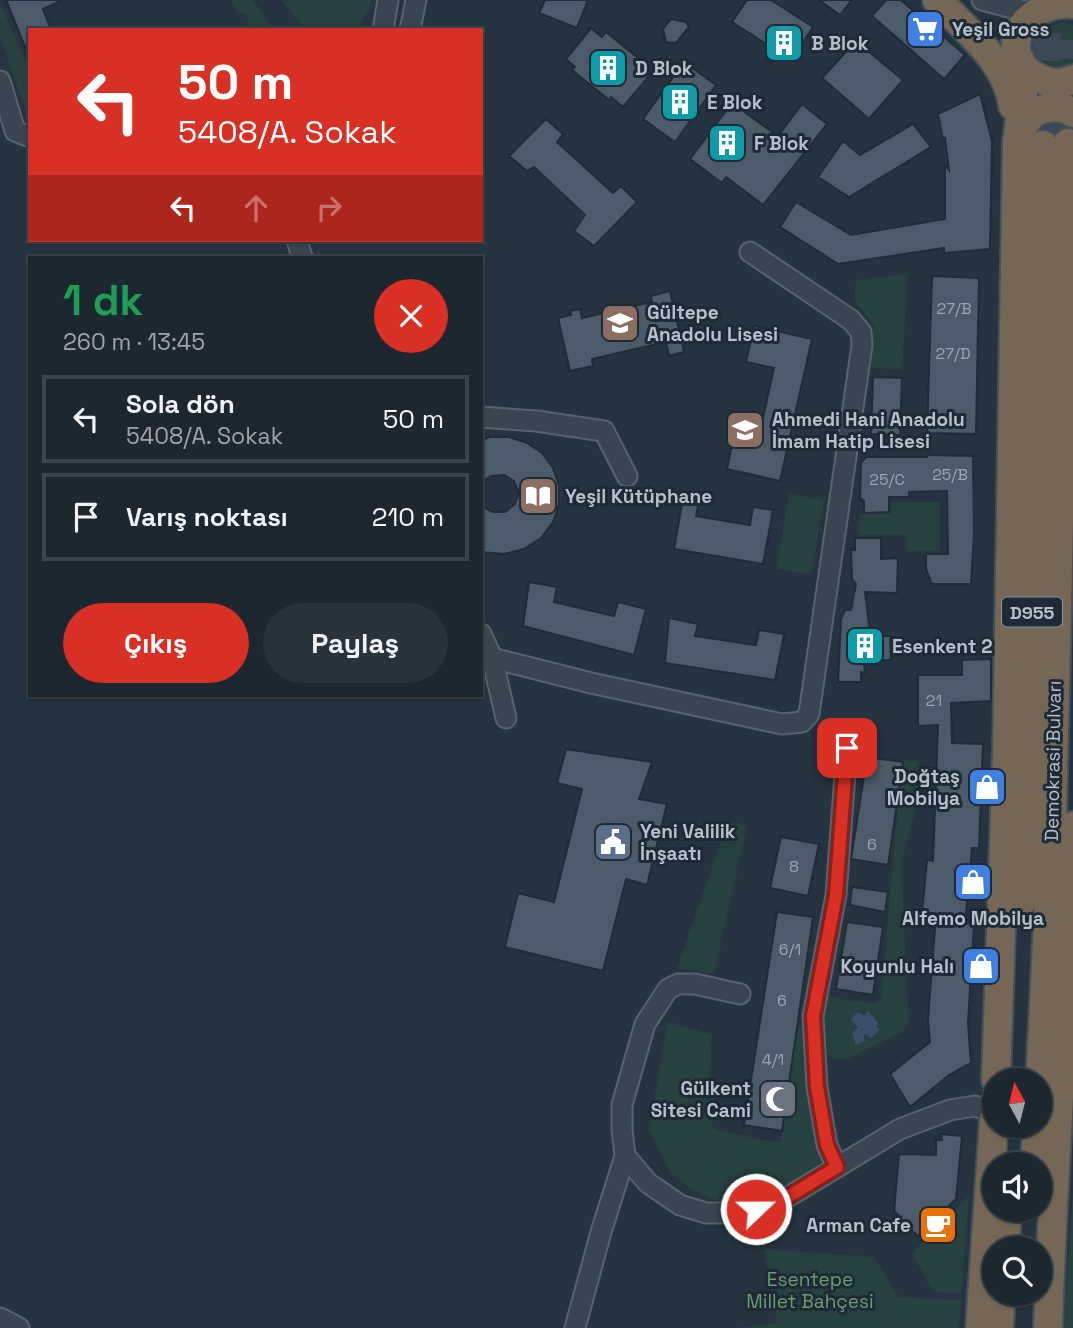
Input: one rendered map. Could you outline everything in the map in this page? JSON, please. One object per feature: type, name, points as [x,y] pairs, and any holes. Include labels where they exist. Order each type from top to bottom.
[{"type":"highway","points":[[939,0],[994,59],[1043,143]]},
{"type":"highway","points":[[996,1068],[1007,752],[1043,143],[1023,95],[1016,40],[1027,6],[1053,1],[1073,4]]},
{"type":"highway","points":[[1020,60],[1035,77],[1046,81],[1057,83],[1073,79]]},
{"type":"highway","points":[[1043,143],[1028,118],[1050,107],[1066,108],[1073,113]]},
{"type":"highway","name":"Demokrasi Bulvarı","points":[[1014,1068],[1032,658],[1043,143]]},
{"type":"highway","name":"Demokrasi Bulvarı","points":[[1043,143],[1051,860],[1057,1091]]},
{"type":"highway","points":[[1048,1328],[1057,1091],[1070,992],[1073,826]]},
{"type":"highway","points":[[980,1328],[993,1138]]},
{"type":"highway","points":[[999,1328],[1001,1306]]},
{"type":"highway","points":[[1031,1306],[1031,1328]]},
{"type":"street","points":[[383,28],[387,0]]},
{"type":"street","points":[[410,28],[416,0]]},
{"type":"street","points":[[939,0],[1020,60]]},
{"type":"street","points":[[982,0],[1027,6]]},
{"type":"street","points":[[0,81],[15,131],[28,136]]},
{"type":"street","points":[[492,658],[591,683],[782,724],[802,722],[809,714],[862,345],[861,332],[850,320],[750,252]]},
{"type":"street","points":[[483,417],[536,421],[604,431],[627,476]]},
{"type":"street","points":[[483,638],[492,658],[506,718]]},
{"type":"street","points":[[837,1167],[827,1145],[817,1087],[813,1016],[836,895],[847,748]]},
{"type":"street","points":[[575,1328],[625,1156],[622,1105],[645,1024],[668,989],[678,984],[695,984],[740,994]]},
{"type":"street","points":[[625,1156],[648,1183],[680,1205],[706,1213],[740,1213],[773,1206],[900,1129],[950,1110],[975,1105],[982,1108]]},
{"type":"street","points":[[0,1318],[19,1328]]},
{"type":"green space","points":[[232,0],[253,0],[273,28],[250,28],[246,13],[237,13]]},
{"type":"green space","points":[[281,0],[372,0],[359,28],[305,28]]},
{"type":"green space","points":[[0,2],[28,68],[28,119],[0,36]]},
{"type":"green space","points":[[1064,22],[1073,25],[1073,67],[1059,68],[1048,64],[1039,49],[1044,32]]},
{"type":"green space","points":[[908,273],[902,370],[868,367],[874,325],[854,300],[856,281]]},
{"type":"green space","points":[[789,494],[824,500],[811,575],[776,569]]},
{"type":"green space","points":[[891,502],[940,502],[940,551],[907,551],[907,535],[859,535],[859,514],[891,513]]},
{"type":"green space","points":[[902,760],[918,761],[916,809],[901,862],[909,1022],[902,1032],[849,1058],[834,1059],[826,1054],[825,1046],[826,995],[876,1003],[881,998]]},
{"type":"green space","points":[[728,821],[747,826],[714,974],[677,968]]},
{"type":"green space","points":[[667,1022],[712,1034],[708,1113],[714,1129],[773,1142],[781,1141],[798,1025],[809,1025],[816,1116],[823,1161],[775,1193],[745,1203],[722,1203],[694,1191],[671,1174],[649,1130]]},
{"type":"green space","points":[[1073,1192],[1073,1328],[1063,1328]]},
{"type":"green space","points":[[969,1196],[961,1294],[934,1292],[912,1254]]},
{"type":"green space","name":"Esentepe Millet Bahçesi","points":[[764,1249],[874,1257],[898,1297],[961,1300],[959,1328],[739,1328],[777,1323]]},
{"type":"water","points":[[868,1011],[878,1023],[876,1027],[880,1029],[871,1038],[866,1034],[863,1036],[865,1041],[856,1045],[852,1034],[858,1027],[851,1019],[858,1012],[864,1016]]},
{"type":"building","points":[[6,0],[62,0],[43,9],[50,28],[28,28],[28,54]]},
{"type":"building","points":[[545,0],[588,0],[577,28],[539,13]]},
{"type":"building","name":"B Blok","points":[[747,0],[771,0],[813,27],[791,60],[732,22]]},
{"type":"building","points":[[819,0],[852,0],[840,15]]},
{"type":"building","points":[[886,0],[901,0],[965,55],[944,79],[872,16]]},
{"type":"building","points":[[671,19],[686,22],[689,27],[676,43],[666,42],[663,29]]},
{"type":"building","name":"D Blok","points":[[591,28],[602,37],[606,32],[643,62],[639,67],[650,75],[623,107],[611,97],[609,100],[572,70],[575,67],[566,59]]},
{"type":"building","points":[[856,41],[903,80],[869,119],[822,78]]},
{"type":"building","name":"E Blok","points":[[684,62],[716,85],[675,142],[643,119]]},
{"type":"building","points":[[980,94],[992,141],[990,249],[944,253],[944,248],[838,264],[780,227],[796,202],[851,235],[945,219],[945,165],[949,170],[945,138],[943,139],[938,114]]},
{"type":"building","points":[[732,103],[778,136],[802,104],[827,124],[763,205],[726,177],[722,183],[690,159]]},
{"type":"building","points":[[546,119],[563,134],[557,142],[613,193],[621,186],[637,202],[594,246],[574,231],[585,215],[534,167],[527,171],[509,156]]},
{"type":"building","points":[[913,124],[931,147],[849,197],[818,177],[843,141],[860,155]]},
{"type":"building","points":[[932,276],[979,278],[976,434],[927,433]]},
{"type":"building","points":[[670,291],[684,352],[669,356],[666,342],[592,359],[593,366],[570,371],[558,318],[571,315],[570,311],[580,309],[582,318],[652,302],[651,296]]},
{"type":"building","points":[[754,326],[812,339],[780,481],[727,469],[734,435],[758,440],[774,368],[746,362]]},
{"type":"building","points":[[873,377],[902,378],[900,435],[871,434]]},
{"type":"building","name":"Yeşil Kütüphane","points":[[509,437],[527,443],[542,453],[553,468],[559,485],[559,504],[553,522],[541,538],[524,549],[504,554],[483,552],[483,507],[493,512],[505,512],[515,504],[519,493],[514,481],[504,475],[491,476],[483,481],[483,439]]},
{"type":"building","points":[[973,456],[974,534],[971,584],[932,584],[926,569],[926,554],[948,554],[947,491],[909,492],[909,497],[889,497],[889,512],[864,513],[864,501],[860,498],[861,463],[866,457]]},
{"type":"building","points":[[683,498],[699,501],[696,516],[750,525],[753,507],[773,510],[763,564],[674,549]]},
{"type":"building","points":[[855,538],[881,538],[881,559],[898,558],[897,593],[865,592],[870,633],[890,636],[891,660],[864,663],[865,673],[861,672],[861,682],[838,682],[841,619],[845,610],[851,610],[856,584],[852,579],[851,550],[855,550]]},
{"type":"building","points":[[529,582],[557,587],[554,602],[614,616],[618,602],[646,609],[634,655],[523,626]]},
{"type":"building","points":[[669,618],[698,624],[695,636],[756,645],[759,630],[784,634],[775,680],[665,663]]},
{"type":"building","points":[[991,659],[991,701],[951,703],[952,743],[983,744],[979,848],[972,848],[965,923],[974,924],[968,1024],[971,1063],[949,1075],[910,1107],[890,1074],[930,1042],[928,1020],[936,914],[922,913],[927,860],[933,861],[938,725],[918,726],[918,675],[962,675],[962,660]]},
{"type":"building","name":"Yeni Valilik İnşaatı","points":[[566,749],[652,762],[639,799],[667,804],[647,885],[626,879],[603,971],[505,947],[518,893],[554,902],[582,789],[557,783]]},
{"type":"building","points":[[867,757],[903,762],[888,865],[851,859]]},
{"type":"building","points":[[781,837],[819,844],[808,896],[770,888]]},
{"type":"building","points":[[852,887],[888,892],[885,912],[850,905]]},
{"type":"building","points":[[777,912],[813,917],[782,1131],[744,1125]]},
{"type":"building","points":[[847,922],[883,927],[873,995],[836,989]]},
{"type":"building","points":[[941,1134],[962,1136],[956,1199],[918,1236],[910,1229],[904,1236],[897,1233],[898,1215],[894,1211],[899,1154],[936,1155],[936,1140],[942,1140]]},
{"type":"tunnel","points":[[1043,145],[1048,0]]},
{"type":"tunnel","points":[[1068,143],[1073,40]]},
{"type":"place","name":"Yeşil Gross","points":[[925,29]]},
{"type":"place","name":"B Blok","points":[[784,43]]},
{"type":"place","name":"D Blok","points":[[608,68]]},
{"type":"place","name":"E Blok","points":[[680,102]]},
{"type":"place","name":"F Blok","points":[[727,143]]},
{"type":"place","name":"Gültepe Anadolu Lisesi","points":[[620,323]]},
{"type":"place","name":"Ahmedi Hani Anadolu İmam Hatip Lisesi","points":[[745,430]]},
{"type":"place","name":"Yeşil Kütüphane","points":[[538,496]]},
{"type":"place","name":"Esenkent 2","points":[[865,646]]},
{"type":"place","name":"Doğtaş Mobilya","points":[[987,787]]},
{"type":"place","name":"Yeni Valilik İnşaatı","points":[[613,842]]},
{"type":"place","name":"Alfemo Mobilya","points":[[973,882]]},
{"type":"place","name":"Koyunlu Halı","points":[[981,966]]},
{"type":"place","name":"Gülkent Sitesi Cami","points":[[778,1099]]},
{"type":"place","name":"Arman Cafe","points":[[938,1225]]},
{"type":"route","points":[[756,1209],[773,1206],[837,1167],[827,1145],[817,1087],[813,1016],[836,895],[847,748]]}]
